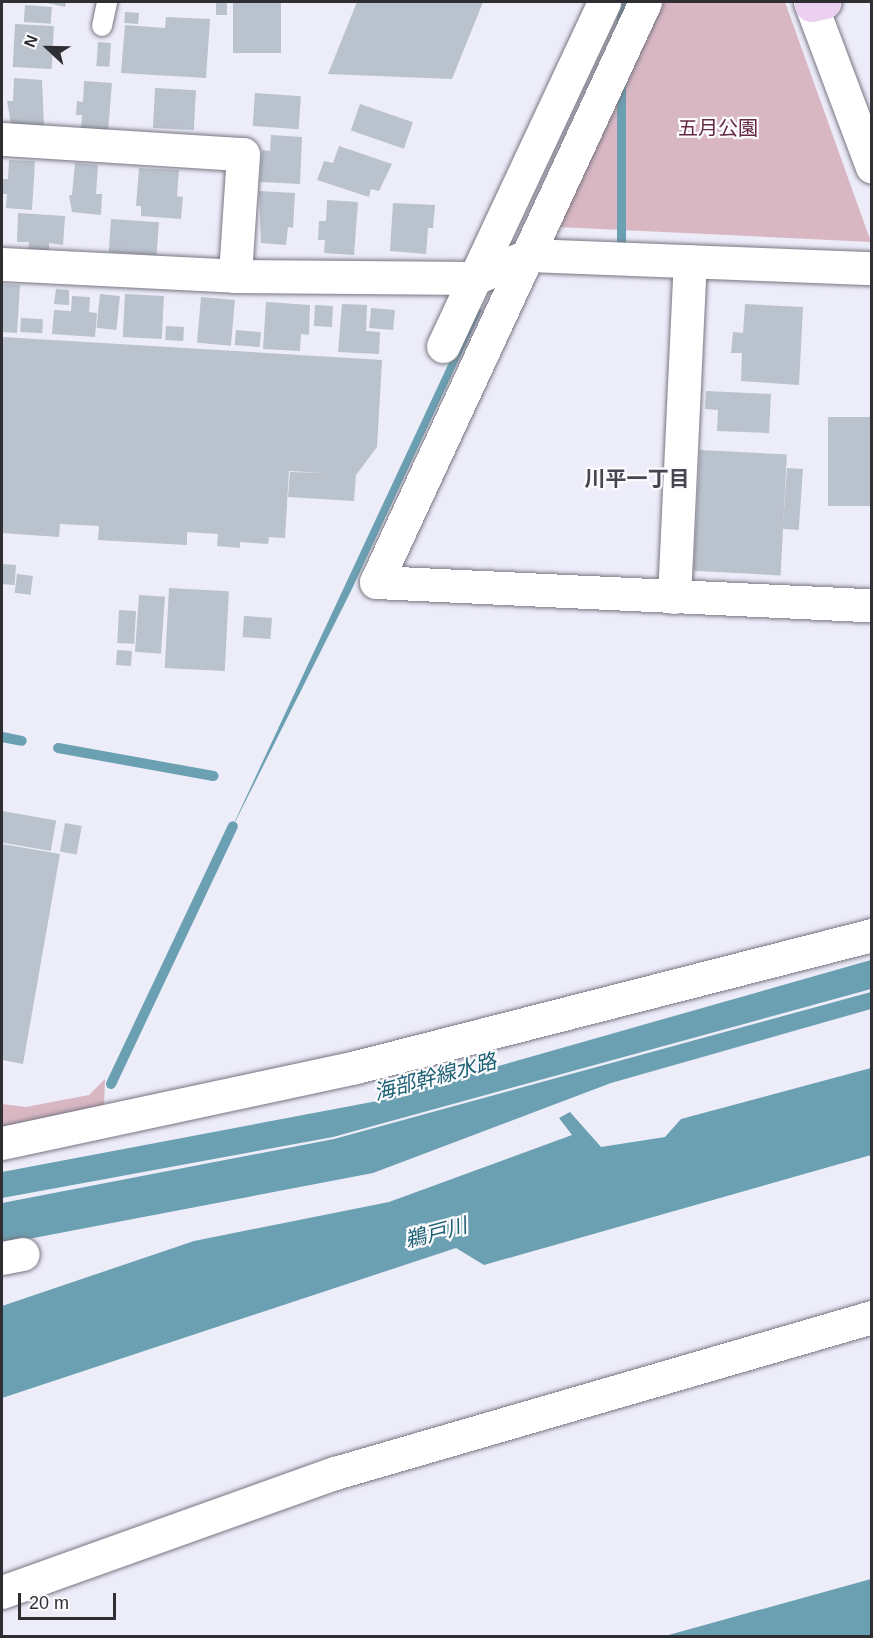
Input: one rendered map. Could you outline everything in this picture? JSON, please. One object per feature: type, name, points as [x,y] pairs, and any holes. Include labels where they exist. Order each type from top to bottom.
[{"type":"street","points":[[443,346],[604,2]]},
{"type":"street","points":[[645,2],[376,582],[872,606]]},
{"type":"street","points":[[815,3],[872,167]]},
{"type":"street","points":[[2,139],[243,154],[235,276]]},
{"type":"street","points":[[2,264],[235,276],[475,278],[529,255],[872,268]]},
{"type":"street","points":[[675,597],[690,261]]},
{"type":"street","points":[[2,1143],[356,1067],[872,935]]},
{"type":"street","points":[[2,1592],[334,1473],[872,1317]]},
{"type":"lane","points":[[102,26],[107,2]]},
{"type":"green space","name":"五月公園","points":[[660,2],[785,2],[871,242],[558,227]]},
{"type":"green space","points":[[105,1079],[104,1107],[2,1132],[2,1104],[26,1107],[89,1095]]},
{"type":"water","points":[[617,2],[626,2],[626,261],[617,261]]},
{"type":"water","points":[[475,307],[482,310],[351,591],[227,838]]},
{"type":"water","points":[[871,960],[871,989],[333,1137],[2,1198],[2,1172],[372,1102]]},
{"type":"water","points":[[871,992],[871,1009],[611,1083],[373,1173],[2,1244],[2,1203],[334,1139]]},
{"type":"water","name":"鵜戸川","points":[[871,1068],[871,1155],[484,1265],[456,1248],[2,1398],[2,1306],[194,1241],[389,1202],[572,1135],[559,1118],[570,1112],[601,1147],[665,1137],[681,1119]]},
{"type":"water","points":[[871,1579],[871,1636],[665,1636]]},
{"type":"building","points":[[43,2],[66,2],[65,7]]},
{"type":"building","points":[[216,2],[227,2],[227,15],[216,15]]},
{"type":"building","points":[[233,2],[281,2],[281,53],[233,53]]},
{"type":"building","points":[[357,2],[483,2],[452,79],[328,74]]},
{"type":"building","points":[[25,5],[52,7],[51,24],[24,22]]},
{"type":"building","points":[[125,12],[139,13],[138,24],[124,23]]},
{"type":"building","points":[[166,17],[210,19],[206,78],[121,73],[125,25],[165,28]]},
{"type":"building","points":[[15,24],[54,26],[52,69],[13,67]]},
{"type":"building","points":[[98,42],[111,43],[109,67],[96,66]]},
{"type":"building","points":[[14,78],[42,80],[44,126],[11,124],[7,101],[13,101]]},
{"type":"building","points":[[84,81],[112,83],[108,132],[81,130],[82,115],[76,115],[77,101],[83,102]]},
{"type":"building","points":[[155,88],[196,90],[194,130],[153,128]]},
{"type":"building","points":[[255,93],[301,96],[299,129],[253,126]]},
{"type":"building","points":[[360,104],[413,122],[404,149],[351,130]]},
{"type":"building","points":[[271,135],[302,137],[300,184],[260,182],[262,150],[270,151]]},
{"type":"building","points":[[339,146],[392,164],[379,191],[371,189],[369,197],[317,180],[324,161],[333,163]]},
{"type":"building","points":[[9,160],[35,161],[32,210],[6,208],[7,194],[2,194],[2,179],[8,179]]},
{"type":"building","points":[[75,163],[98,165],[96,194],[102,194],[101,215],[72,212],[69,195],[72,195]]},
{"type":"building","points":[[139,168],[179,170],[177,196],[183,197],[181,219],[141,216],[141,206],[136,206]]},
{"type":"building","points":[[259,191],[295,193],[293,228],[288,227],[286,245],[261,243]]},
{"type":"building","points":[[327,200],[358,202],[354,255],[324,253],[325,240],[318,240],[319,221],[326,221]]},
{"type":"building","points":[[393,203],[435,205],[433,228],[428,228],[426,254],[390,251]]},
{"type":"building","points":[[18,213],[65,216],[63,245],[49,243],[49,253],[28,252],[29,242],[17,242]]},
{"type":"building","points":[[111,219],[159,222],[157,255],[109,252]]},
{"type":"building","points":[[2,284],[20,285],[17,333],[2,332]]},
{"type":"building","points":[[56,289],[69,290],[69,305],[54,304]]},
{"type":"building","points":[[100,294],[120,296],[116,330],[96,328]]},
{"type":"building","points":[[125,294],[164,296],[162,339],[123,337]]},
{"type":"building","points":[[72,296],[90,297],[89,312],[97,313],[95,337],[52,334],[54,310],[71,311]]},
{"type":"building","points":[[201,297],[235,300],[231,346],[197,343]]},
{"type":"building","points":[[266,302],[310,305],[309,335],[301,334],[300,351],[263,349]]},
{"type":"building","points":[[342,304],[367,305],[366,331],[380,332],[379,354],[338,352]]},
{"type":"building","points":[[745,304],[803,307],[799,385],[741,381],[742,353],[731,353],[733,332],[743,333]]},
{"type":"building","points":[[315,305],[333,306],[332,327],[314,326]]},
{"type":"building","points":[[371,308],[395,310],[393,330],[369,328]]},
{"type":"building","points":[[21,318],[43,319],[42,333],[20,332]]},
{"type":"building","points":[[166,326],[184,327],[183,341],[165,340]]},
{"type":"building","points":[[236,330],[261,332],[260,347],[235,345]]},
{"type":"building","points":[[2,337],[382,360],[377,447],[356,475],[354,501],[288,497],[290,472],[326,473],[289,471],[285,538],[269,537],[268,544],[240,542],[240,548],[217,546],[218,534],[187,532],[187,545],[98,540],[99,526],[60,524],[59,537],[2,533]]},
{"type":"building","points":[[706,391],[771,394],[769,433],[717,431],[718,410],[705,409]]},
{"type":"building","points":[[828,417],[872,417],[872,506],[828,506]]},
{"type":"building","points":[[700,450],[787,455],[781,575],[694,571]]},
{"type":"building","points":[[787,468],[803,469],[799,530],[783,529]]},
{"type":"building","points":[[2,564],[16,565],[15,585],[2,584]]},
{"type":"building","points":[[17,574],[33,576],[31,595],[15,593]]},
{"type":"building","points":[[169,588],[229,591],[225,671],[165,668]]},
{"type":"building","points":[[139,595],[165,597],[161,654],[135,652]]},
{"type":"building","points":[[119,610],[136,611],[134,644],[117,643]]},
{"type":"building","points":[[244,616],[272,618],[270,639],[243,637]]},
{"type":"building","points":[[117,650],[132,651],[131,666],[116,665]]},
{"type":"building","points":[[2,811],[56,821],[51,851],[2,842]]},
{"type":"building","points":[[65,823],[82,826],[77,855],[60,852]]},
{"type":"building","points":[[2,844],[60,854],[23,1064],[2,1060]]},
{"type":"waterway","points":[[2,737],[22,741]]},
{"type":"waterway","points":[[58,748],[214,776]]},
{"type":"waterway","points":[[111,1084],[233,826]]},
{"type":"district","name":"川平一丁目","points":[[637,479]]},
{"type":"water label","name":"海部幹線水路","points":[[435,1077]]}]
